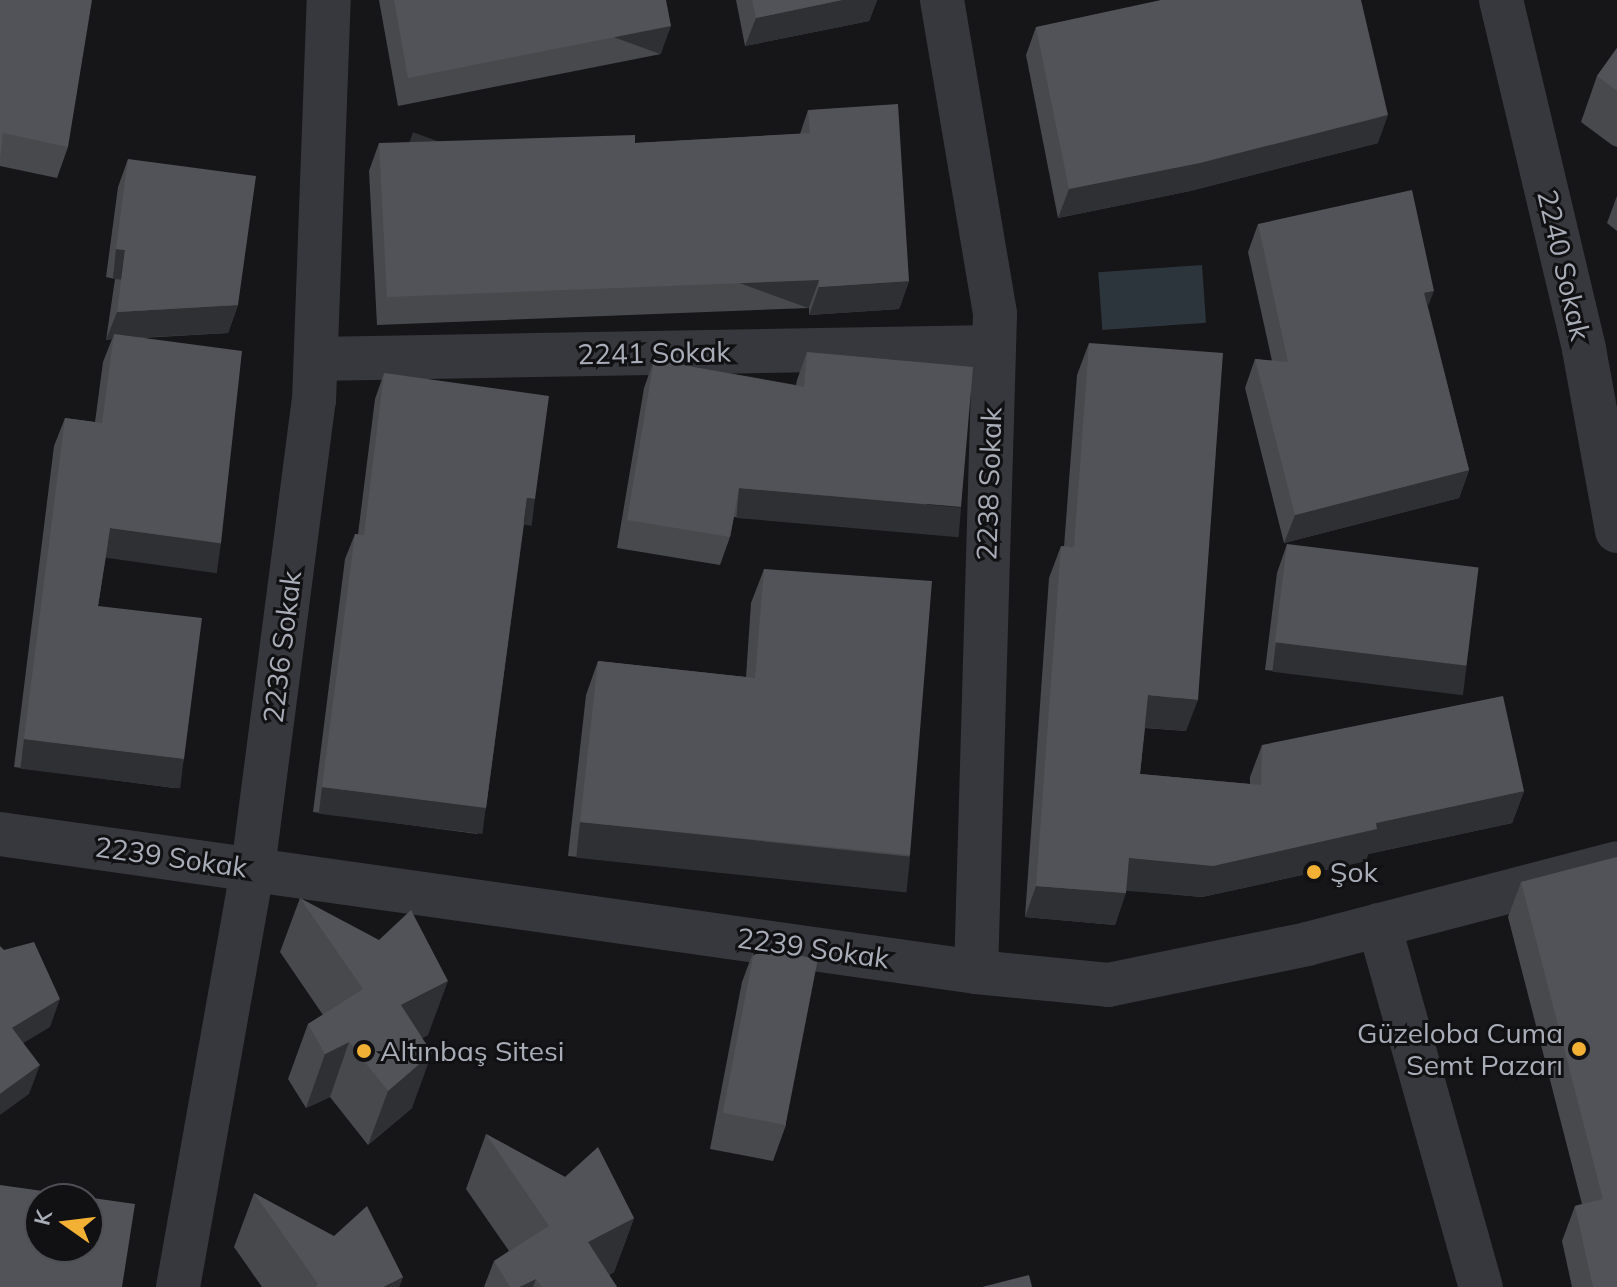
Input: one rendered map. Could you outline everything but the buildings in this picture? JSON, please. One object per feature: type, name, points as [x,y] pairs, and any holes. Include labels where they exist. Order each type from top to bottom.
[{"type":"street","name":"2236 Sokak","points":[[178,1287],[253,868],[316,359],[329,0]]},
{"type":"street","name":"2238 Sokak","points":[[942,0],[995,314],[976,972]]},
{"type":"street","name":"2240 Sokak","points":[[1501,0],[1601,346],[1617,531]]},
{"type":"street","name":"2241 Sokak","points":[[316,359],[993,347]]},
{"type":"street","name":"2239 Sokak","points":[[0,834],[976,972],[1108,985],[1379,925],[1617,863]]},
{"type":"street","points":[[1379,925],[1481,1287]]},
{"type":"shaded area","points":[[1202,265],[1206,323],[1102,330],[1098,272]]},
{"type":"place","name":"Şok","points":[[1314,872]]},
{"type":"place","name":"Güzeloba Cuma Semt Pazarı","points":[[1579,1049]]},
{"type":"place","name":"Altınbaş Sitesi","points":[[364,1051]]}]
